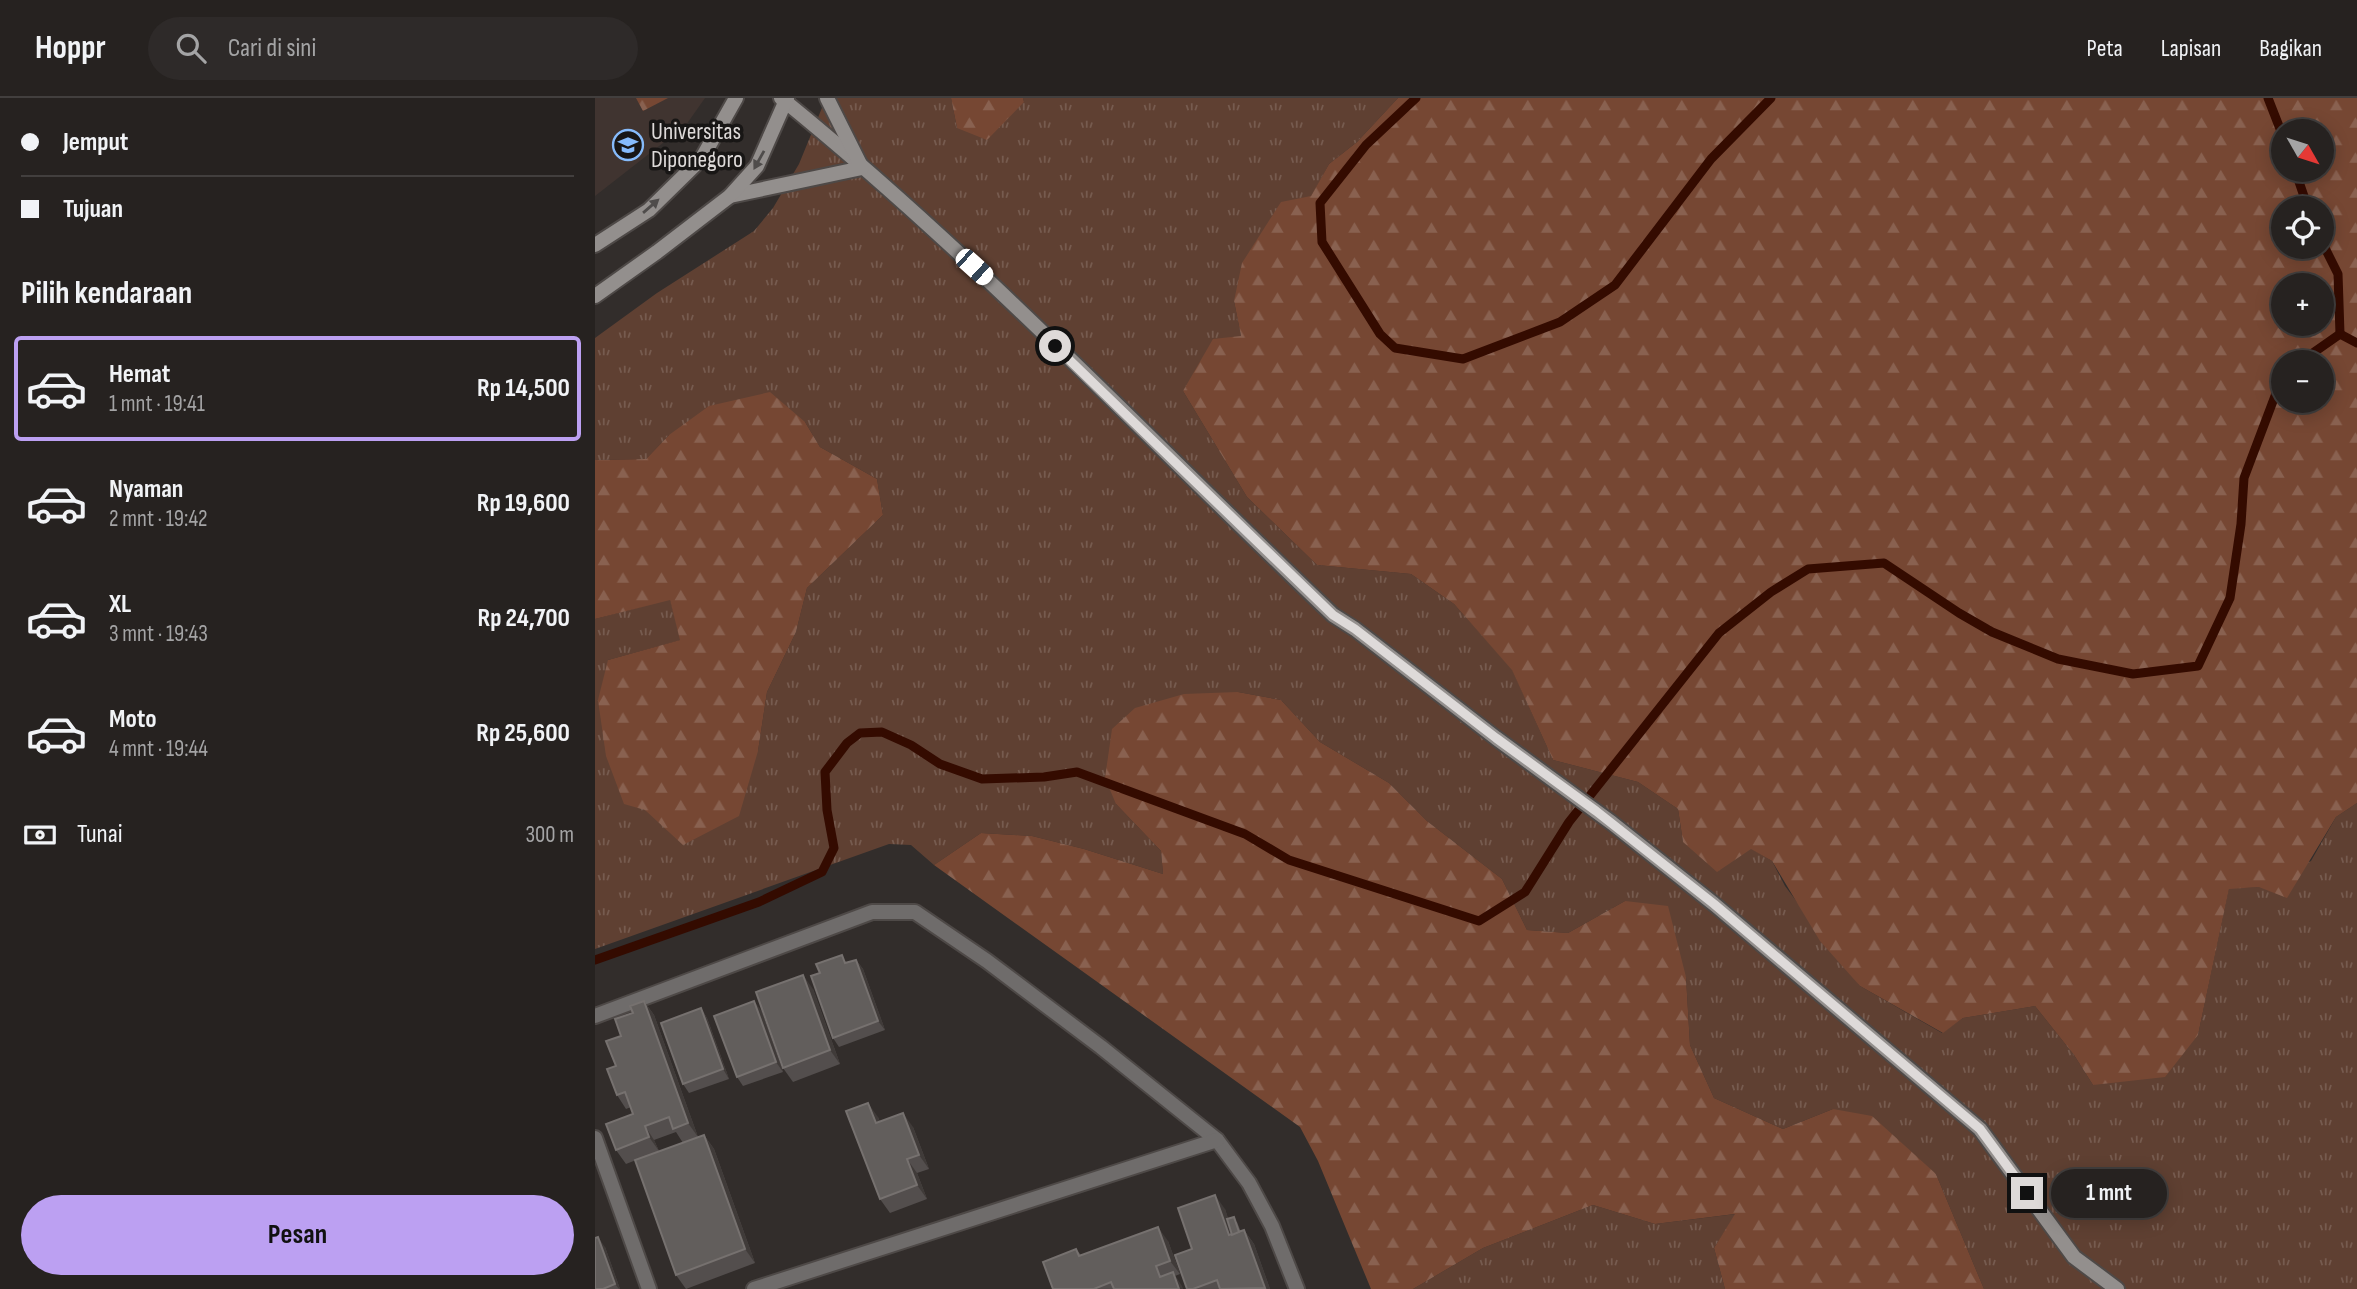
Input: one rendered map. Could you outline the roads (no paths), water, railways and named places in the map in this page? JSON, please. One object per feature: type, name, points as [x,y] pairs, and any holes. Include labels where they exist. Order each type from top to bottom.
[{"type":"street","points":[[595,245],[649,210],[702,158],[736,98]]},
{"type":"street","points":[[827,98],[862,167]]},
{"type":"street","points":[[595,296],[730,196],[757,166],[785,99],[1011,300],[1205,493],[1333,615],[1564,786],[1714,904],[1980,1129],[2074,1257],[2117,1289]]},
{"type":"street","points":[[730,196],[862,167]]},
{"type":"street","points":[[595,1016],[872,912],[915,912],[1101,1047],[1217,1140],[1249,1183],[1272,1226],[1297,1289]]},
{"type":"street","points":[[595,1138],[649,1289]]},
{"type":"street","points":[[754,1289],[1217,1140]]},
{"type":"waterway","points":[[1416,98],[1366,145],[1320,203],[1322,242],[1380,334],[1395,348],[1463,359],[1560,322],[1615,285],[1711,159],[1771,98]]},
{"type":"waterway","points":[[2268,98],[2276,119]]},
{"type":"waterway","points":[[2299,182],[2304,196]]},
{"type":"waterway","points":[[2330,259],[2338,274],[2340,334]]},
{"type":"waterway","points":[[2340,334],[2357,343]]},
{"type":"waterway","points":[[2317,350],[2340,334]]},
{"type":"waterway","points":[[595,960],[759,902],[822,872],[834,848],[827,810],[825,772],[847,743],[860,733],[882,732],[911,745],[940,764],[982,779],[1044,777],[1077,772],[1245,834],[1289,860],[1479,921],[1525,892],[1569,822],[1719,633],[1771,592],[1808,569],[1884,563],[1992,632],[2058,659],[2133,674],[2198,666],[2230,598],[2241,524],[2244,478],[2271,407]]},
{"type":"place","name":"Universitas Diponegoro","points":[[628,145]]}]
